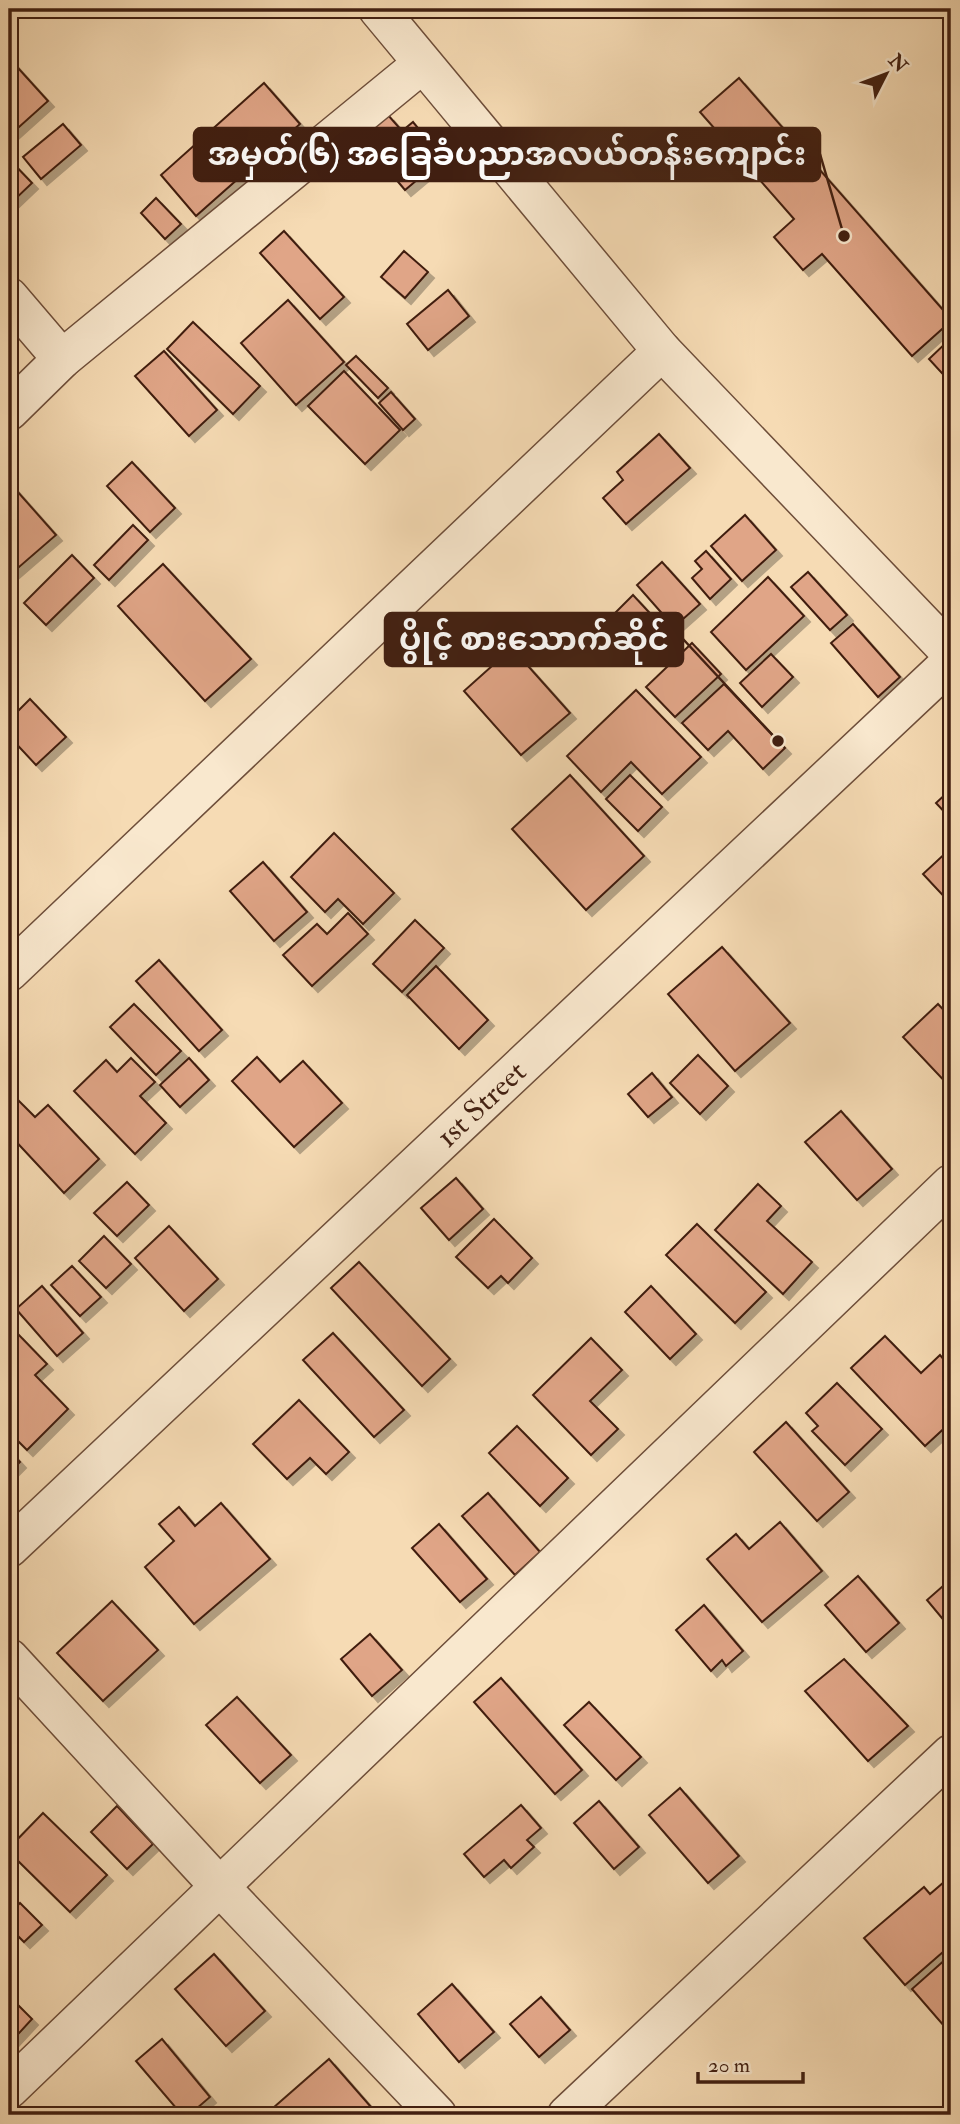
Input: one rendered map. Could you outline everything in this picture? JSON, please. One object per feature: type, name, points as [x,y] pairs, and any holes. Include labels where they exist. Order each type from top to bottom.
[{"type":"street","points":[[378,9],[662,351],[951,653]]},
{"type":"street","points":[[9,411],[62,359],[422,64]]},
{"type":"street","points":[[9,297],[62,359]]},
{"type":"street","points":[[9,972],[662,351]]},
{"type":"street","name":"1st Street","points":[[9,1548],[951,662]]},
{"type":"street","points":[[9,2089],[951,1184]]},
{"type":"street","points":[[9,1658],[220,1887],[437,2115]]},
{"type":"street","points":[[567,2115],[951,1754]]},
{"type":"building","points":[[9,58],[48,101],[9,136],[9,104],[15,98],[9,91]]},
{"type":"building","points":[[739,78],[951,319],[912,356],[822,254],[803,270],[774,237],[794,219],[700,112]]},
{"type":"building","points":[[264,83],[300,124],[196,216],[161,175]]},
{"type":"building","points":[[388,115],[402,131],[413,122],[431,144],[417,156],[429,170],[405,190],[361,138]]},
{"type":"building","points":[[63,124],[81,145],[41,179],[23,157]]},
{"type":"building","points":[[9,159],[32,183],[9,205]]},
{"type":"building","points":[[156,198],[181,224],[165,239],[141,213]]},
{"type":"building","points":[[284,231],[344,297],[320,319],[260,253]]},
{"type":"building","points":[[404,251],[428,272],[405,298],[381,277]]},
{"type":"building","points":[[448,290],[469,316],[428,350],[407,324]]},
{"type":"building","points":[[288,300],[344,362],[296,405],[241,343]]},
{"type":"building","points":[[193,322],[260,386],[233,414],[167,349]]},
{"type":"building","points":[[951,338],[951,383],[929,359]]},
{"type":"building","points":[[164,351],[217,410],[189,436],[135,376]]},
{"type":"building","points":[[356,356],[388,388],[378,398],[346,365]]},
{"type":"building","points":[[344,371],[400,430],[365,464],[308,406]]},
{"type":"building","points":[[391,392],[415,419],[403,430],[379,403]]},
{"type":"building","points":[[659,434],[690,468],[626,524],[603,498],[623,480],[617,472]]},
{"type":"building","points":[[132,462],[175,508],[150,532],[107,486]]},
{"type":"building","points":[[9,482],[56,535],[11,574],[9,572]]},
{"type":"building","points":[[745,515],[776,550],[742,581],[711,546]]},
{"type":"building","points":[[133,525],[148,540],[109,580],[94,565]]},
{"type":"building","points":[[706,551],[731,579],[710,599],[692,578],[702,569],[695,561]]},
{"type":"building","points":[[72,555],[94,578],[46,625],[24,603]]},
{"type":"building","points":[[662,562],[700,604],[674,627],[637,585]]},
{"type":"building","points":[[163,564],[251,659],[205,701],[118,606]]},
{"type":"building","points":[[808,572],[847,615],[830,630],[791,587]]},
{"type":"building","points":[[768,577],[804,616],[746,670],[711,632]]},
{"type":"building","points":[[633,595],[671,636],[646,659],[609,619]]},
{"type":"building","points":[[853,624],[900,677],[878,697],[831,643]]},
{"type":"building","points":[[692,643],[721,674],[675,717],[646,687]]},
{"type":"building","points":[[512,648],[570,713],[521,755],[464,691]]},
{"type":"building","points":[[771,654],[793,677],[762,707],[740,683]]},
{"type":"building","points":[[724,684],[785,748],[763,769],[728,731],[708,750],[682,723]]},
{"type":"building","points":[[636,690],[701,757],[662,794],[631,762],[601,792],[567,756]]},
{"type":"building","points":[[30,699],[66,737],[36,765],[9,736],[9,720]]},
{"type":"building","points":[[570,775],[644,856],[586,910],[512,829]]},
{"type":"building","points":[[630,775],[662,807],[638,831],[606,799]]},
{"type":"building","points":[[951,789],[951,819],[936,803]]},
{"type":"building","points":[[334,833],[394,893],[363,924],[338,899],[325,912],[291,877]]},
{"type":"building","points":[[951,848],[951,904],[923,874]]},
{"type":"building","points":[[263,862],[307,912],[274,941],[230,891]]},
{"type":"building","points":[[348,913],[368,934],[312,986],[283,955],[317,924],[327,934]]},
{"type":"building","points":[[415,920],[444,948],[402,992],[373,964]]},
{"type":"building","points":[[722,947],[790,1023],[735,1071],[668,994]]},
{"type":"building","points":[[159,960],[222,1030],[199,1051],[136,981]]},
{"type":"building","points":[[436,966],[488,1020],[459,1049],[407,995]]},
{"type":"building","points":[[134,1004],[181,1051],[156,1075],[110,1027]]},
{"type":"building","points":[[938,1004],[951,1018],[951,1088],[903,1037]]},
{"type":"building","points":[[698,1055],[728,1086],[700,1114],[670,1083]]},
{"type":"building","points":[[257,1057],[280,1082],[303,1061],[342,1103],[294,1147],[232,1081]]},
{"type":"building","points":[[131,1058],[155,1082],[140,1096],[166,1123],[135,1154],[74,1091],[106,1060],[117,1072]]},
{"type":"building","points":[[189,1058],[209,1080],[180,1107],[160,1085]]},
{"type":"building","points":[[652,1073],[672,1097],[648,1117],[628,1094]]},
{"type":"building","points":[[18,1100],[35,1117],[48,1105],[99,1159],[64,1193],[9,1134],[9,1109]]},
{"type":"building","points":[[841,1111],[892,1169],[857,1200],[805,1142]]},
{"type":"building","points":[[456,1178],[483,1209],[449,1240],[421,1208]]},
{"type":"building","points":[[127,1182],[149,1205],[117,1236],[94,1213]]},
{"type":"building","points":[[758,1184],[781,1206],[767,1221],[812,1262],[783,1294],[715,1230]]},
{"type":"building","points":[[494,1219],[532,1258],[508,1283],[501,1276],[488,1288],[456,1257]]},
{"type":"building","points":[[697,1224],[766,1292],[735,1323],[666,1255]]},
{"type":"building","points":[[169,1226],[218,1279],[184,1311],[135,1258]]},
{"type":"building","points":[[104,1236],[131,1264],[106,1288],[79,1261]]},
{"type":"building","points":[[359,1262],[450,1359],[422,1386],[331,1288]]},
{"type":"building","points":[[72,1266],[101,1297],[80,1316],[51,1285]]},
{"type":"building","points":[[42,1286],[83,1333],[57,1356],[16,1309]]},
{"type":"building","points":[[651,1286],[696,1334],[670,1359],[625,1312]]},
{"type":"building","points":[[17,1333],[47,1364],[35,1375],[68,1409],[27,1450],[9,1432],[9,1341]]},
{"type":"building","points":[[333,1333],[404,1410],[374,1437],[303,1360]]},
{"type":"building","points":[[885,1336],[921,1373],[940,1355],[951,1368],[951,1422],[925,1446],[851,1368]]},
{"type":"building","points":[[591,1338],[622,1370],[590,1401],[618,1429],[591,1455],[533,1395]]},
{"type":"building","points":[[837,1383],[882,1429],[845,1465],[812,1431],[818,1426],[806,1413]]},
{"type":"building","points":[[299,1400],[349,1452],[326,1474],[310,1458],[287,1479],[253,1444]]},
{"type":"building","points":[[786,1422],[849,1492],[817,1521],[754,1452]]},
{"type":"building","points":[[517,1426],[568,1478],[540,1506],[489,1453]]},
{"type":"building","points":[[9,1450],[20,1462],[9,1473]]},
{"type":"building","points":[[488,1493],[540,1552],[515,1575],[462,1516]]},
{"type":"building","points":[[221,1503],[270,1559],[194,1624],[145,1567],[174,1541],[159,1524],[179,1507],[195,1526]]},
{"type":"building","points":[[780,1522],[822,1571],[762,1622],[707,1559],[736,1534],[749,1549]]},
{"type":"building","points":[[439,1524],[487,1579],[460,1602],[412,1548]]},
{"type":"building","points":[[858,1576],[899,1623],[866,1652],[825,1605]]},
{"type":"building","points":[[951,1579],[951,1629],[927,1600]]},
{"type":"building","points":[[112,1601],[158,1650],[103,1701],[57,1653]]},
{"type":"building","points":[[704,1605],[743,1651],[726,1666],[722,1660],[711,1671],[676,1630]]},
{"type":"building","points":[[370,1634],[402,1670],[372,1696],[341,1659]]},
{"type":"building","points":[[844,1659],[908,1726],[868,1761],[805,1691]]},
{"type":"building","points":[[501,1678],[582,1770],[555,1794],[474,1702]]},
{"type":"building","points":[[237,1697],[291,1755],[260,1783],[206,1725]]},
{"type":"building","points":[[589,1702],[641,1757],[616,1780],[564,1725]]},
{"type":"building","points":[[680,1788],[739,1856],[708,1883],[649,1815]]},
{"type":"building","points":[[599,1801],[639,1847],[614,1869],[574,1823]]},
{"type":"building","points":[[521,1805],[541,1828],[527,1840],[534,1847],[511,1868],[504,1860],[484,1877],[464,1854]]},
{"type":"building","points":[[117,1806],[153,1844],[127,1869],[91,1832]]},
{"type":"building","points":[[43,1813],[107,1875],[70,1912],[9,1852],[9,1848]]},
{"type":"building","points":[[951,1876],[951,1945],[905,1985],[864,1938],[924,1887],[930,1894]]},
{"type":"building","points":[[20,1903],[42,1925],[24,1942],[9,1927],[9,1914]]},
{"type":"building","points":[[214,1954],[265,2011],[226,2046],[175,1989]]},
{"type":"building","points":[[947,1958],[951,1963],[951,2034],[912,1989]]},
{"type":"building","points":[[452,1984],[494,2032],[459,2062],[418,2014]]},
{"type":"building","points":[[9,1996],[32,2019],[9,2044]]},
{"type":"building","points":[[541,1997],[570,2030],[539,2057],[510,2024]]},
{"type":"building","points":[[162,2039],[210,2097],[189,2115],[182,2115],[136,2061]]},
{"type":"building","points":[[329,2059],[371,2107],[362,2115],[265,2115]]},
{"type":"place","name":"အမှတ်(၆) အခြေခံပညာအလယ်တန်းကျောင်း","points":[[844,236]]},
{"type":"place","name":"ပွိုင့် စားသောက်ဆိုင်","points":[[778,741]]}]
